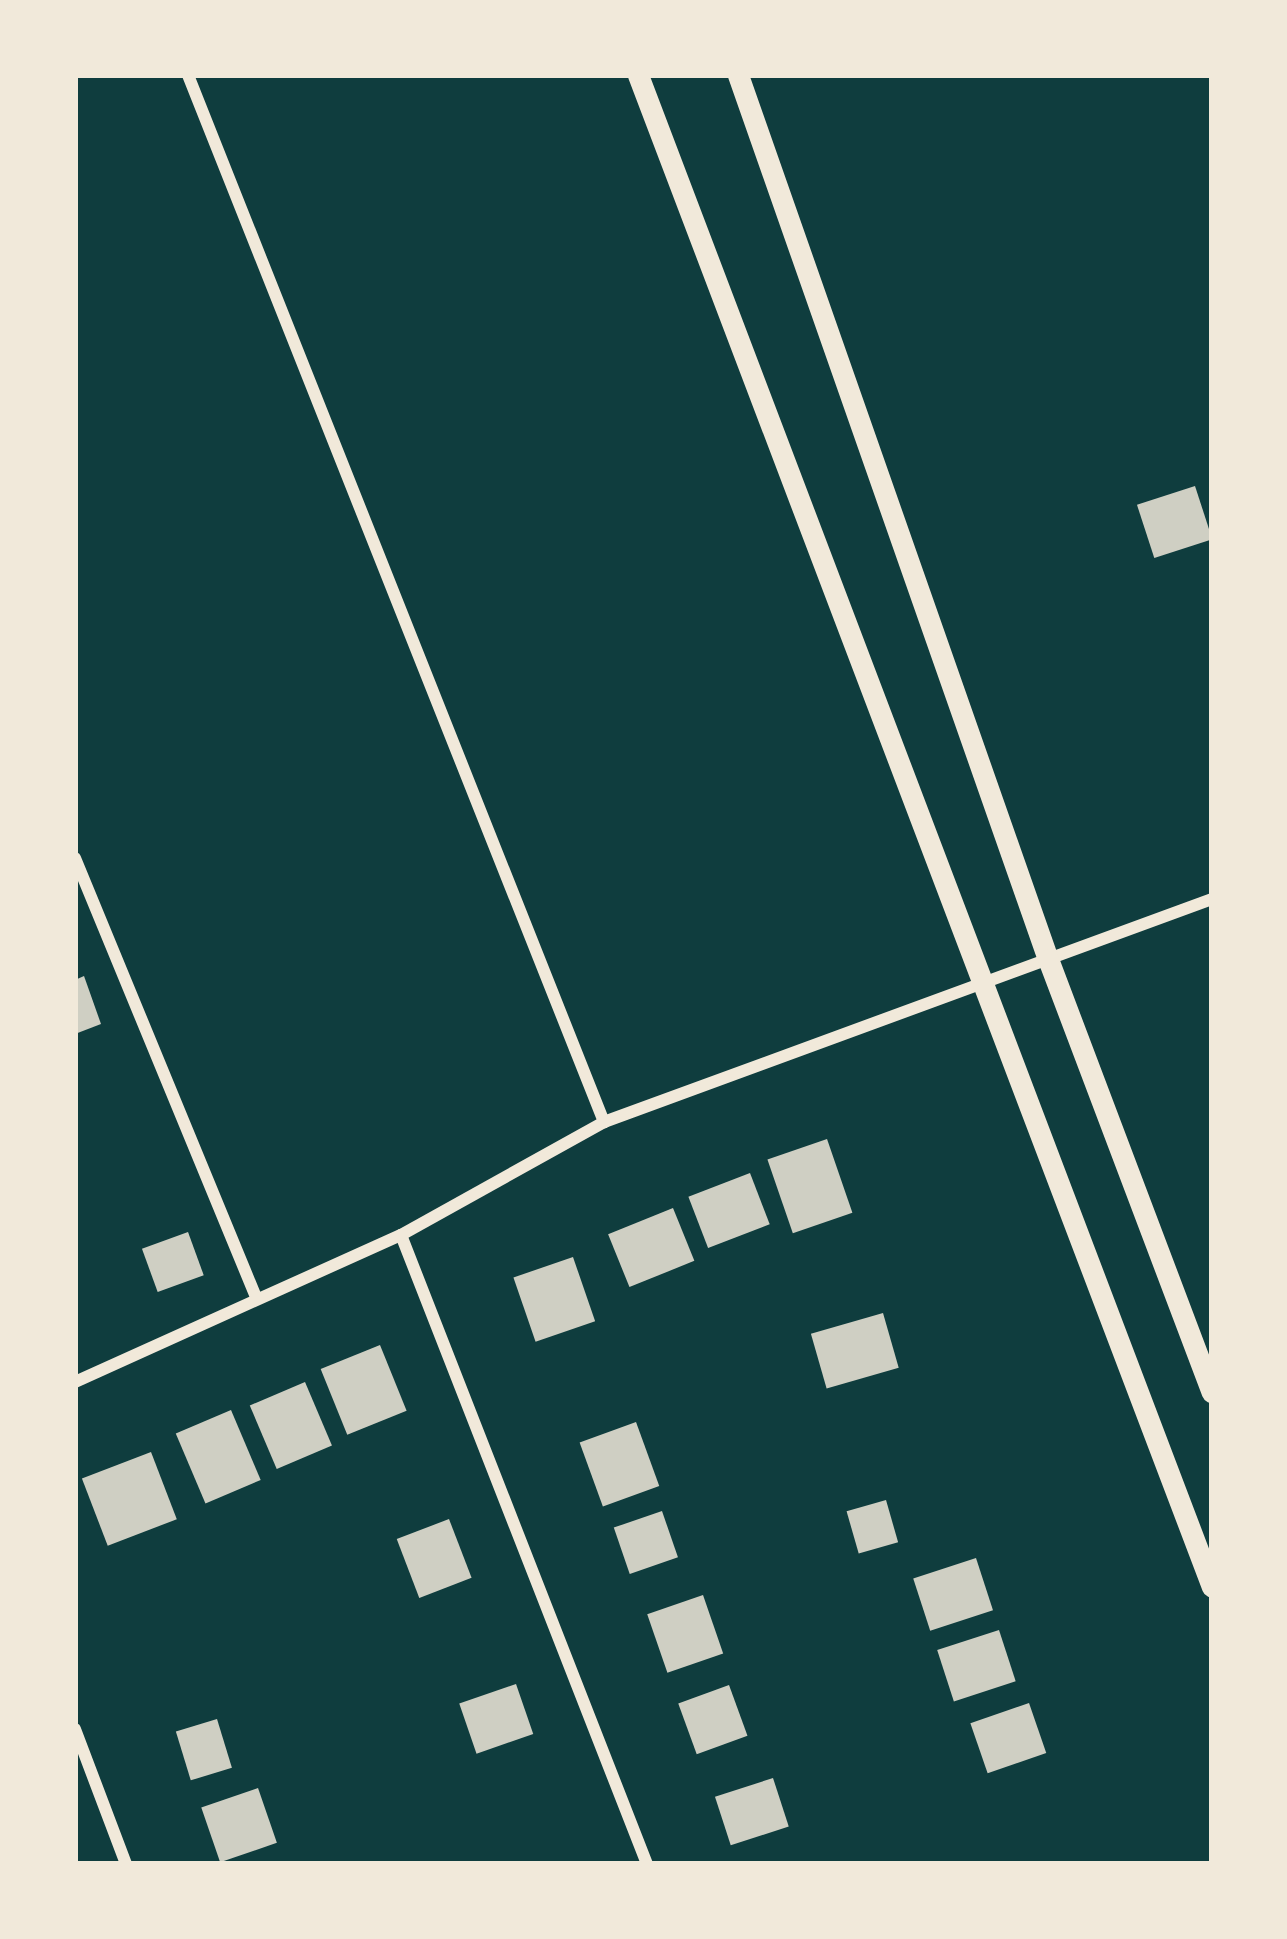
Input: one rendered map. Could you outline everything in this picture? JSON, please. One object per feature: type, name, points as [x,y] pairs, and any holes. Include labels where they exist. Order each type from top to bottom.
[{"type":"street","points":[[188,75],[604,1123]]},
{"type":"street","points":[[638,75],[1212,1588]]},
{"type":"street","points":[[738,75],[1048,959],[1212,1392]]},
{"type":"street","points":[[75,859],[257,1299]]},
{"type":"street","points":[[75,1382],[401,1235],[604,1123],[982,979],[1212,899]]},
{"type":"street","points":[[401,1235],[647,1864]]},
{"type":"street","points":[[75,1729],[126,1864]]},
{"type":"building","points":[[1195,486],[1212,539],[1154,558],[1137,505]]},
{"type":"building","points":[[84,976],[101,1024],[75,1034],[75,980]]},
{"type":"building","points":[[827,1139],[852,1213],[793,1233],[767,1160]]},
{"type":"building","points":[[750,1173],[770,1224],[708,1248],[688,1197]]},
{"type":"building","points":[[673,1208],[694,1261],[629,1287],[608,1234]]},
{"type":"building","points":[[188,1232],[204,1275],[158,1292],[142,1249]]},
{"type":"building","points":[[573,1257],[595,1321],[536,1342],[513,1278]]},
{"type":"building","points":[[883,1313],[899,1368],[827,1388],[811,1334]]},
{"type":"building","points":[[380,1345],[407,1411],[347,1435],[321,1369]]},
{"type":"building","points":[[305,1382],[332,1446],[277,1469],[250,1405]]},
{"type":"building","points":[[231,1410],[261,1480],[205,1503],[176,1433]]},
{"type":"building","points":[[636,1422],[659,1486],[603,1506],[580,1443]]},
{"type":"building","points":[[151,1452],[177,1519],[108,1546],[82,1479]]},
{"type":"building","points":[[886,1500],[898,1542],[859,1554],[847,1511]]},
{"type":"building","points":[[662,1511],[678,1557],[630,1574],[614,1528]]},
{"type":"building","points":[[449,1519],[472,1578],[419,1598],[397,1539]]},
{"type":"building","points":[[976,1558],[993,1610],[930,1631],[913,1578]]},
{"type":"building","points":[[703,1595],[723,1654],[667,1673],[647,1614]]},
{"type":"building","points":[[999,1630],[1016,1681],[954,1701],[937,1650]]},
{"type":"building","points":[[516,1684],[533,1734],[477,1754],[459,1704]]},
{"type":"building","points":[[729,1685],[747,1736],[697,1754],[678,1703]]},
{"type":"building","points":[[1029,1703],[1046,1753],[988,1773],[970,1723]]},
{"type":"building","points":[[217,1719],[232,1768],[191,1780],[176,1732]]},
{"type":"building","points":[[773,1778],[789,1827],[731,1845],[715,1797]]},
{"type":"building","points":[[258,1788],[277,1843],[220,1862],[201,1808]]}]
